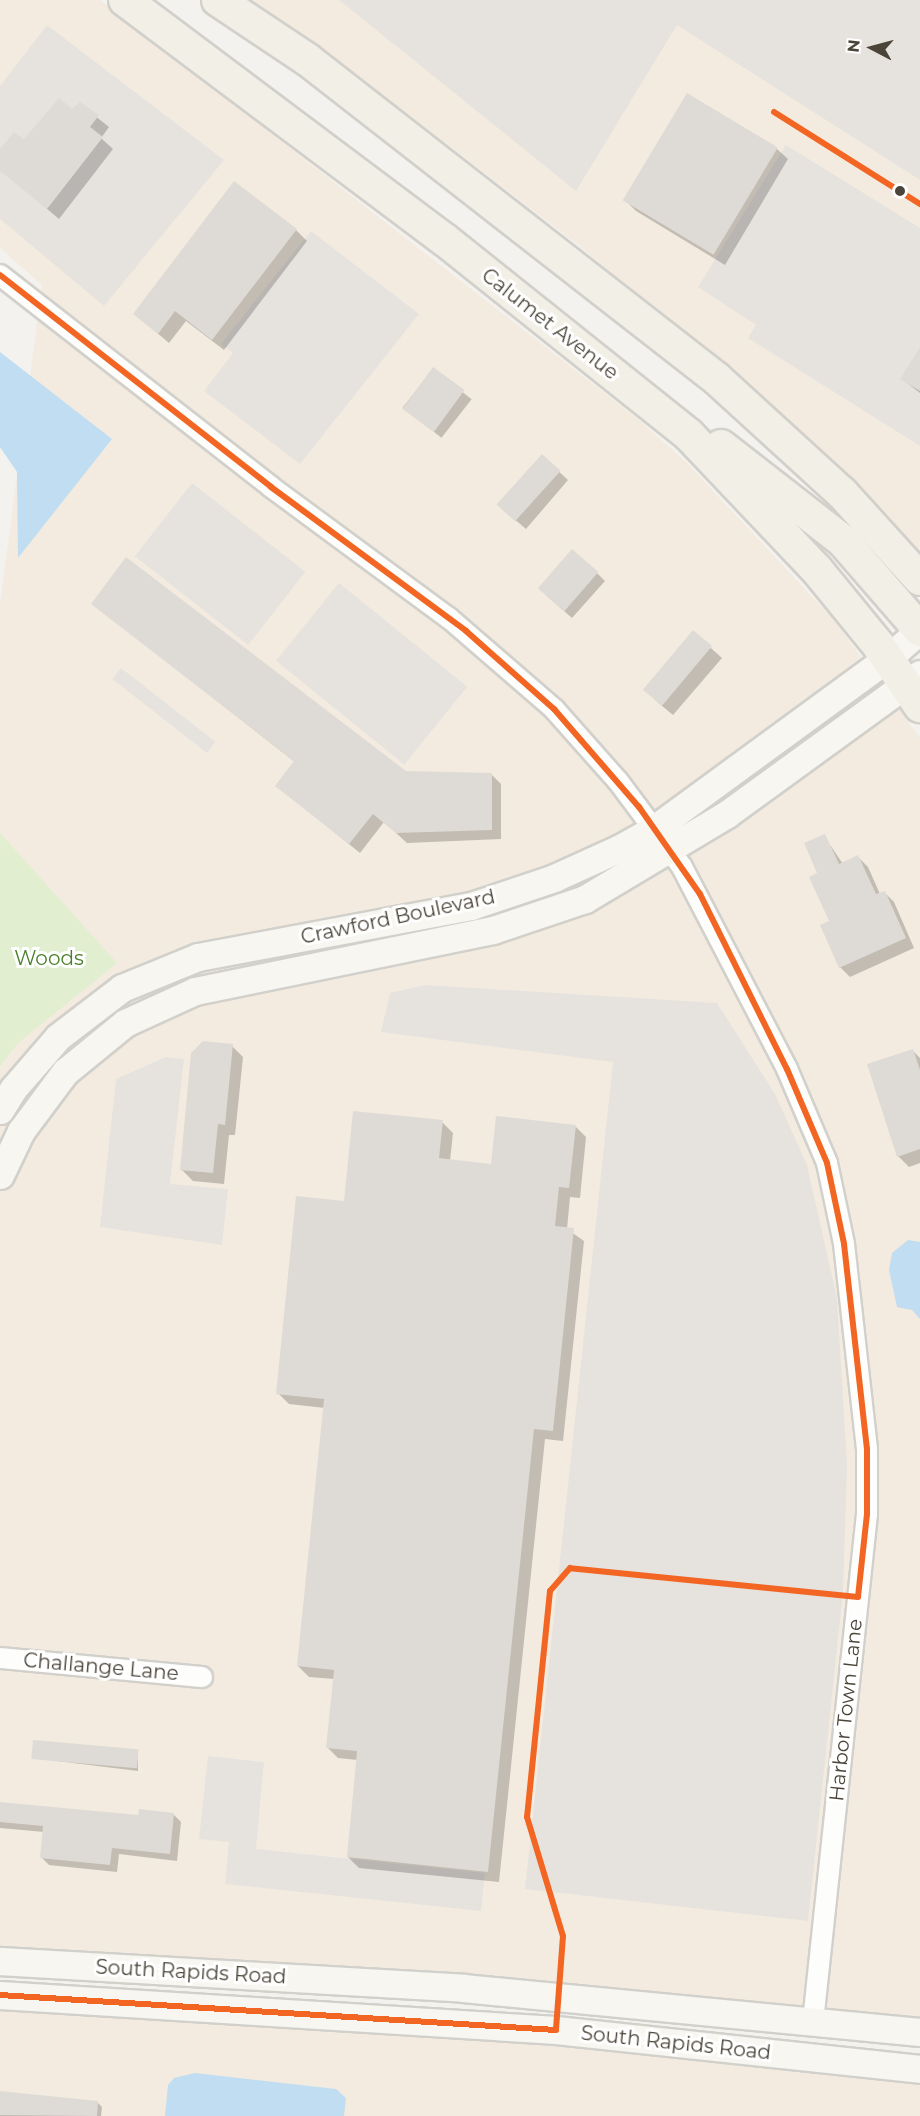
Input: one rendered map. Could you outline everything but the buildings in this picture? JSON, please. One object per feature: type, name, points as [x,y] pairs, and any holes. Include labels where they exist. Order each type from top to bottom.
[{"type":"main road","name":"Calumet Avenue","points":[[125,0],[308,135],[666,415],[768,515],[888,658]]},
{"type":"main road","points":[[218,0],[308,60],[710,373],[842,493],[920,579]]},
{"type":"main road","points":[[666,415],[715,442],[820,521],[853,551],[920,630]]},
{"type":"main road","points":[[888,658],[916,682]]},
{"type":"street","name":"Harbor Town Lane","points":[[0,275],[271,487],[385,568],[491,652],[583,740],[662,840],[700,894],[788,1070],[827,1162],[844,1244],[867,1449],[867,1514],[813,2022]]},
{"type":"street","name":"Crawford Boulevard","points":[[0,1175],[21,1131],[65,1072],[125,1023],[162,1004],[195,991],[520,922],[599,892],[920,630]]},
{"type":"street","name":"Crawford Boulevard","points":[[0,1110],[13,1089],[58,1036],[123,988],[198,957],[471,906],[662,840],[749,799],[916,682]]},
{"type":"street","name":"Challange Lane","points":[[0,1658],[202,1677]]},
{"type":"street","name":"South Rapids Road","points":[[0,1961],[560,1998],[920,2032]]},
{"type":"street","name":"South Rapids Road","points":[[0,1995],[556,2030],[920,2069]]},
{"type":"street","points":[[556,2030],[560,1998]]},
{"type":"shaded area","points":[[0,0],[100,0],[638,419],[688,464],[834,620],[920,738],[920,2023],[0,1952],[0,604],[42,285],[0,248]]},
{"type":"shaded area","points":[[244,0],[920,0],[920,559],[826,454],[583,249],[442,140]]},
{"type":"shaded area","points":[[339,0],[920,0],[920,180],[677,25],[576,191]]},
{"type":"shaded area","points":[[47,25],[224,160],[104,306],[0,219],[0,86]]},
{"type":"shaded area","points":[[786,145],[920,228],[920,446],[748,338],[756,325],[698,287]]},
{"type":"shaded area","points":[[311,231],[419,314],[300,464],[204,391],[233,353],[221,344]]},
{"type":"shaded area","points":[[192,483],[305,572],[248,645],[135,556]]},
{"type":"shaded area","points":[[339,583],[467,687],[404,765],[276,661]]},
{"type":"shaded area","points":[[121,668],[216,742],[207,753],[112,679]]},
{"type":"shaded area","points":[[426,985],[717,1003],[775,1094],[807,1165],[837,1298],[847,1466],[843,1592],[808,1921],[525,1889],[613,1062],[381,1032],[390,993]]},
{"type":"shaded area","points":[[166,1057],[184,1059],[170,1184],[228,1189],[222,1245],[100,1227],[116,1079]]},
{"type":"shaded area","points":[[208,1756],[264,1762],[256,1849],[485,1873],[481,1911],[225,1884],[229,1842],[199,1839]]},
{"type":"shaded area","points":[[0,2010],[480,2039],[920,2081],[920,2116],[0,2116]]},
{"type":"green space","name":"Woods","points":[[0,833],[117,963],[18,1043],[0,1066]]},
{"type":"water","points":[[0,352],[112,439],[18,558],[17,472],[0,447]]},
{"type":"water","points":[[908,1240],[920,1242],[920,1319],[912,1310],[897,1307],[889,1270],[892,1253]]},
{"type":"water","points":[[195,2073],[336,2089],[346,2098],[344,2116],[165,2116],[168,2085],[174,2078]]},
{"type":"transit line","points":[[774,112],[920,204]]},
{"type":"transit line","points":[[0,275],[271,487],[466,631],[554,709],[639,807],[700,894],[787,1069],[827,1163],[844,1244],[867,1449],[867,1514],[858,1597],[570,1568],[550,1591],[527,1817],[563,1936],[556,2030],[0,1995]]}]
